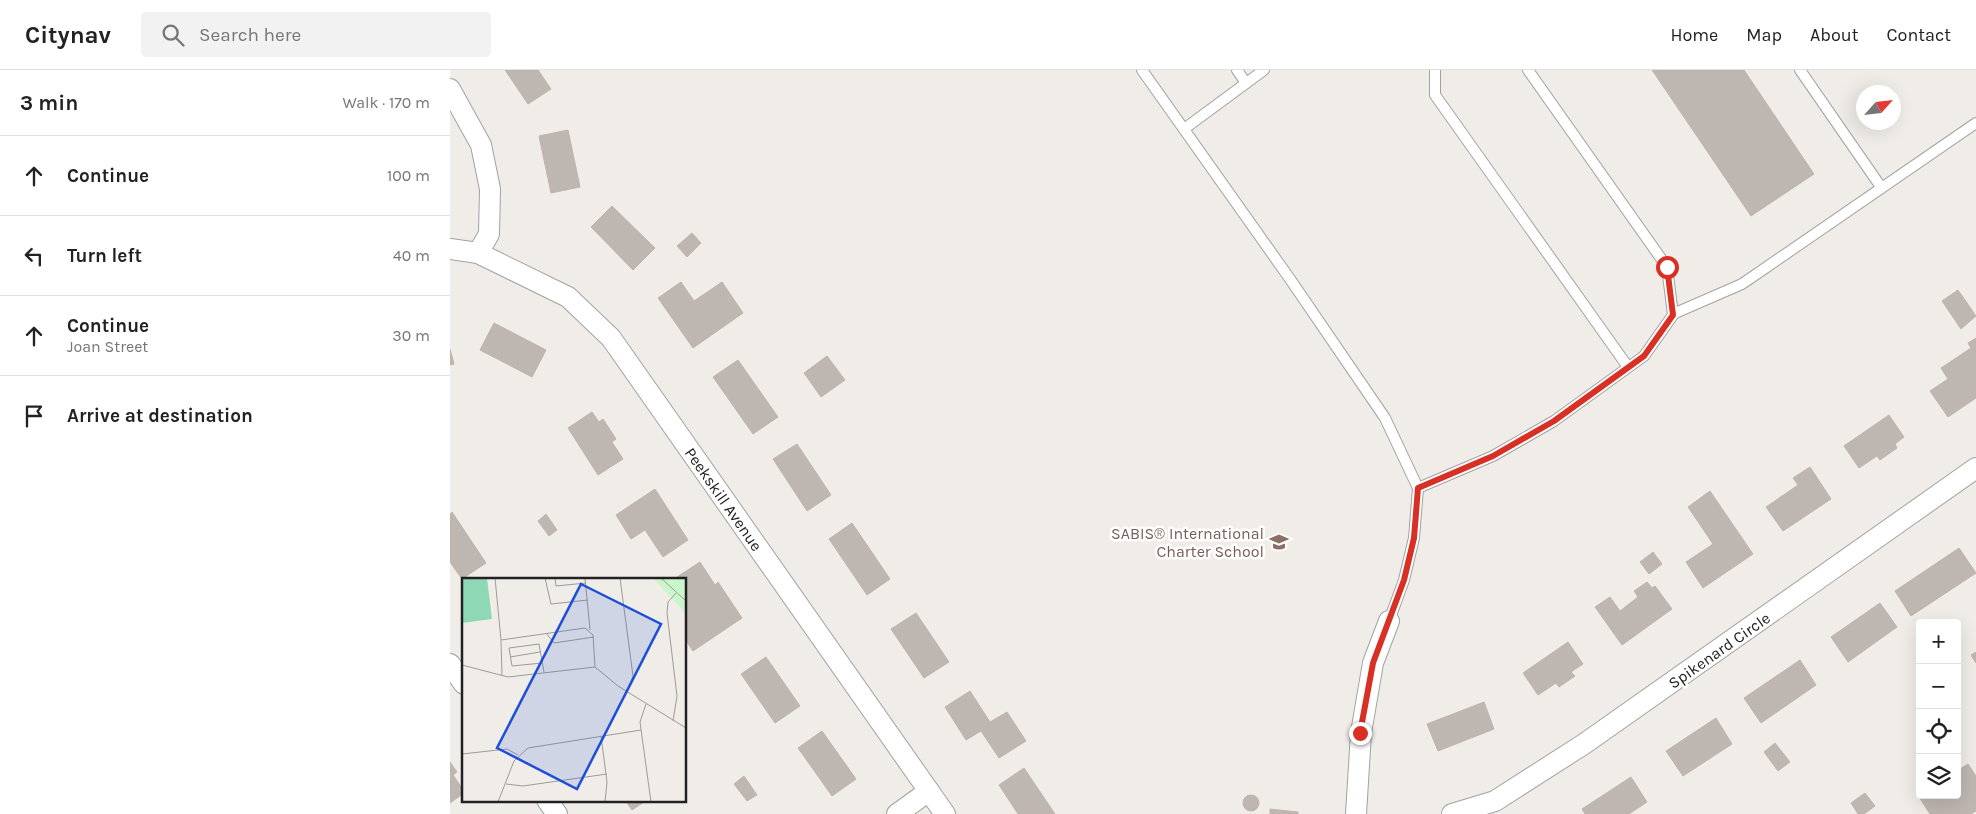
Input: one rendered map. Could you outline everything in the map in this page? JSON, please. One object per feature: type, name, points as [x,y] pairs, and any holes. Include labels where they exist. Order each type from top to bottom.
[{"type":"street","points":[[450,89],[481,146],[490,189],[490,234],[478,253]]},
{"type":"street","name":"Peekskill Avenue","points":[[450,249],[478,253],[568,297],[611,338],[945,814]]},
{"type":"street","name":"Spikenard Circle","points":[[1452,814],[1495,801],[1584,744],[1976,468]]},
{"type":"street","points":[[1356,814],[1360,733],[1373,663],[1389,621]]},
{"type":"street","points":[[450,664],[462,681]]},
{"type":"street","points":[[897,814],[929,791]]},
{"type":"street","points":[[548,802],[557,814]]},
{"type":"lane","points":[[1142,70],[1386,418],[1418,488],[1414,538],[1404,580],[1389,621]]},
{"type":"lane","points":[[1237,70],[1246,83]]},
{"type":"lane","points":[[1184,129],[1264,70]]},
{"type":"lane","points":[[1435,70],[1435,96],[1628,368]]},
{"type":"lane","points":[[1528,70],[1667,267],[1674,314]]},
{"type":"lane","points":[[1800,70],[1881,187]]},
{"type":"lane","points":[[1418,488],[1501,452],[1554,421],[1644,356],[1674,314],[1742,284],[1976,123]]},
{"type":"building","points":[[505,70],[538,70],[551,89],[528,104]]},
{"type":"building","points":[[1652,70],[1744,70],[1814,174],[1751,216]]},
{"type":"building","points":[[568,130],[580,187],[551,193],[539,136]]},
{"type":"building","points":[[612,206],[655,248],[633,270],[591,227]]},
{"type":"building","points":[[692,233],[701,243],[687,257],[677,246]]},
{"type":"building","points":[[681,282],[694,301],[722,282],[743,313],[693,348],[658,298]]},
{"type":"building","points":[[1958,290],[1976,316],[1961,329],[1942,301]]},
{"type":"building","points":[[494,323],[546,350],[532,377],[480,350]]},
{"type":"building","points":[[1976,338],[1976,398],[1948,417],[1930,391],[1948,379],[1941,368],[1971,348],[1968,343]]},
{"type":"building","points":[[450,349],[454,364],[450,365]]},
{"type":"building","points":[[827,356],[845,380],[821,397],[804,373]]},
{"type":"building","points":[[738,360],[778,417],[753,434],[713,377]]},
{"type":"building","points":[[592,412],[599,422],[603,419],[616,439],[612,442],[623,459],[598,475],[568,428]]},
{"type":"building","points":[[1889,415],[1904,437],[1895,444],[1897,448],[1880,460],[1877,456],[1859,468],[1844,446]]},
{"type":"building","points":[[797,444],[831,495],[807,511],[773,459]]},
{"type":"building","points":[[1810,467],[1831,499],[1783,531],[1766,507],[1798,485],[1793,478]]},
{"type":"building","points":[[655,489],[688,540],[663,557],[645,530],[631,539],[616,515]]},
{"type":"building","points":[[1710,491],[1753,554],[1703,588],[1686,562],[1713,544],[1688,507]]},
{"type":"building","points":[[452,512],[486,563],[462,579],[450,562],[450,514]]},
{"type":"building","points":[[546,514],[557,530],[549,536],[538,521]]},
{"type":"building","points":[[852,523],[890,579],[867,595],[829,539]]},
{"type":"building","points":[[1959,548],[1976,573],[1911,616],[1895,591]]},
{"type":"building","points":[[1653,552],[1662,564],[1649,574],[1640,562]]},
{"type":"building","points":[[700,562],[715,585],[718,582],[742,618],[693,651],[686,640],[686,578],[676,578]]},
{"type":"building","points":[[1647,582],[1652,588],[1655,586],[1672,609],[1622,645],[1595,607],[1610,597],[1620,611],[1638,597],[1634,591]]},
{"type":"building","points":[[1880,603],[1897,627],[1848,662],[1831,637]]},
{"type":"building","points":[[916,613],[949,662],[924,678],[891,629]]},
{"type":"building","points":[[1568,642],[1583,664],[1571,672],[1575,676],[1559,687],[1556,683],[1538,695],[1523,673]]},
{"type":"building","points":[[1976,652],[1976,663],[1971,655]]},
{"type":"building","points":[[766,657],[800,706],[775,723],[741,674]]},
{"type":"building","points":[[1800,660],[1816,685],[1761,723],[1744,698]]},
{"type":"building","points":[[970,691],[990,722],[1007,712],[1026,741],[999,758],[981,731],[966,740],[945,707]]},
{"type":"building","points":[[1484,702],[1494,729],[1438,751],[1427,724]]},
{"type":"building","points":[[1716,718],[1732,744],[1683,776],[1666,751]]},
{"type":"building","points":[[822,731],[856,779],[832,796],[798,748]]},
{"type":"building","points":[[1775,743],[1790,762],[1778,771],[1764,752]]},
{"type":"building","points":[[450,762],[457,772],[453,775],[462,788],[462,794],[450,803]]},
{"type":"building","points":[[1968,764],[1976,776],[1976,811],[1971,814],[1930,814],[1920,799],[1961,799],[1961,768]]},
{"type":"building","points":[[1024,768],[1055,814],[1018,814],[999,785]]},
{"type":"building","points":[[744,776],[757,795],[747,801],[734,784]]},
{"type":"building","points":[[1631,777],[1647,802],[1629,814],[1585,814],[1582,809]]},
{"type":"building","points":[[1865,793],[1875,806],[1864,814],[1858,814],[1851,803]]},
{"type":"building","points":[[1248,795],[1254,795],[1259,800],[1257,809],[1248,811],[1243,806],[1243,800]]},
{"type":"building","points":[[626,802],[644,802],[632,810]]},
{"type":"building","points":[[1270,809],[1298,812],[1298,814],[1270,814]]},
{"type":"place","name":"SABIS® International Charter School","points":[[1279,542]]},
{"type":"route","points":[[1360,733],[1373,663],[1404,580],[1414,538],[1418,488],[1493,456],[1554,421],[1644,356],[1673,315],[1667,267]]}]
